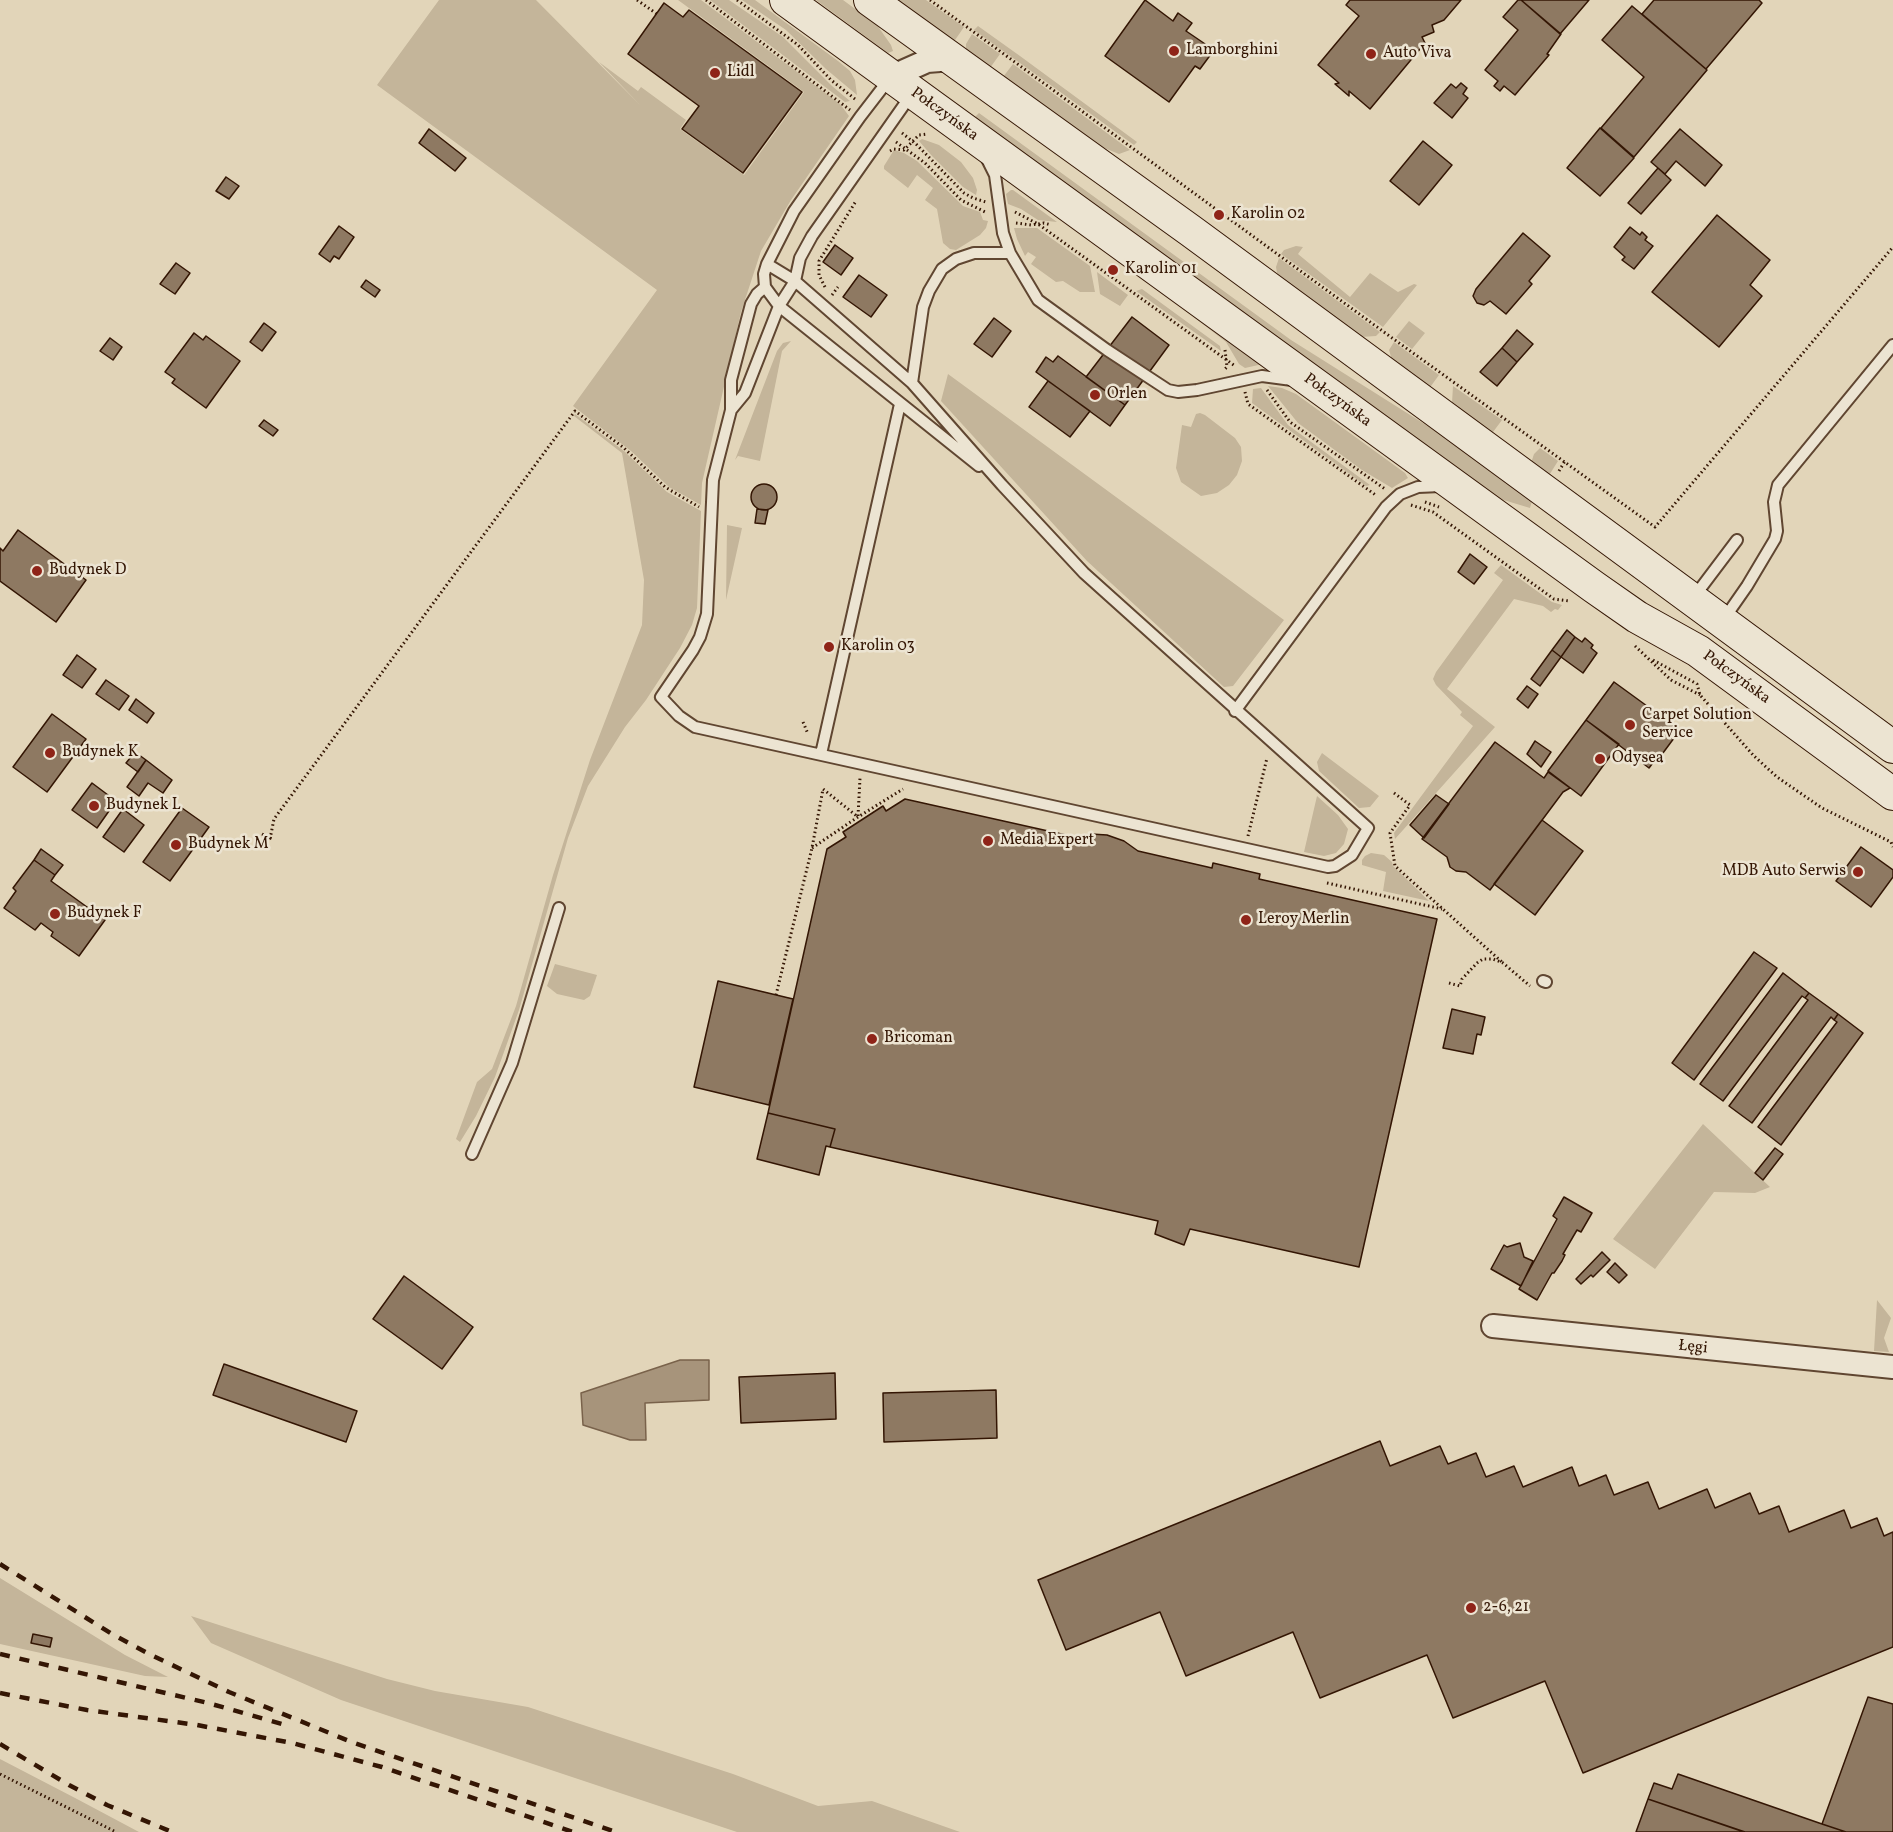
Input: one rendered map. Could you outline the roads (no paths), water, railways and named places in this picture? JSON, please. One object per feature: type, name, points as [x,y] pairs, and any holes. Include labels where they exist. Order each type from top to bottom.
[{"type":"main road","name":"Połczyńska","points":[[786,0],[907,78],[977,140],[1313,384],[1448,497],[1637,617],[1698,651],[1893,794]]},
{"type":"main road","points":[[870,0],[1208,243],[1893,747]]},
{"type":"street","points":[[907,78],[911,31]]},
{"type":"street","points":[[907,78],[927,61],[952,59]]},
{"type":"street","name":"Łęgi","points":[[1493,1326],[1893,1367]]},
{"type":"lane","points":[[907,78],[867,107],[794,211],[766,264],[765,287],[779,306],[1002,485]]},
{"type":"lane","points":[[731,410],[745,393],[779,306],[795,281],[800,258],[907,78]]},
{"type":"lane","points":[[977,140],[996,175],[1003,233],[1010,254],[1038,300],[1145,377],[1168,390],[1178,392],[1197,390],[1267,375],[1313,384]]},
{"type":"lane","points":[[912,383],[923,307],[942,269],[956,259],[974,253],[1010,254]]},
{"type":"lane","points":[[765,287],[751,304],[733,370],[731,410],[713,480],[707,614],[696,644],[661,697],[679,716],[695,727],[1328,867],[1335,866],[1352,855],[1368,828],[1084,573],[912,383],[795,281],[766,264]]},
{"type":"lane","points":[[1722,622],[1748,586],[1775,539],[1777,531],[1774,502],[1778,486],[1893,345]]},
{"type":"lane","points":[[821,754],[900,404]]},
{"type":"lane","points":[[1235,711],[1386,507],[1400,494],[1418,487],[1448,497]]},
{"type":"lane","points":[[1692,599],[1737,540]]},
{"type":"lane","points":[[472,1154],[512,1063],[559,908]]},
{"type":"railway","points":[[0,1564],[112,1634],[229,1692],[354,1743],[616,1832]]},
{"type":"railway","points":[[0,1654],[208,1703],[289,1726]]},
{"type":"railway","points":[[0,1693],[87,1710],[197,1725],[292,1743],[382,1767],[573,1832]]},
{"type":"railway","points":[[0,1744],[107,1805],[172,1832]]},
{"type":"place","name":"Lamborghini","points":[[1174,51]]},
{"type":"place","name":"Auto Viva","points":[[1371,54]]},
{"type":"place","name":"Lidl","points":[[715,73]]},
{"type":"place","name":"Karolin 02","points":[[1219,215]]},
{"type":"place","name":"Karolin 01","points":[[1113,270]]},
{"type":"place","name":"Orlen","points":[[1095,395]]},
{"type":"place","name":"Budynek D","points":[[37,571]]},
{"type":"place","name":"Karolin 03","points":[[829,647]]},
{"type":"place","name":"Carpet Solution Service","points":[[1630,725]]},
{"type":"place","name":"Budynek K","points":[[50,753]]},
{"type":"place","name":"Odysea","points":[[1600,759]]},
{"type":"place","name":"Budynek L","points":[[94,806]]},
{"type":"place","name":"Media Expert","points":[[988,841]]},
{"type":"place","name":"Budynek M","points":[[176,845]]},
{"type":"place","name":"MDB Auto Serwis","points":[[1858,872]]},
{"type":"place","name":"Budynek F","points":[[55,914]]},
{"type":"place","name":"Leroy Merlin","points":[[1246,920]]},
{"type":"place","name":"Bricoman","points":[[872,1039]]},
{"type":"place","name":"2-6, 21","points":[[1471,1608]]}]
